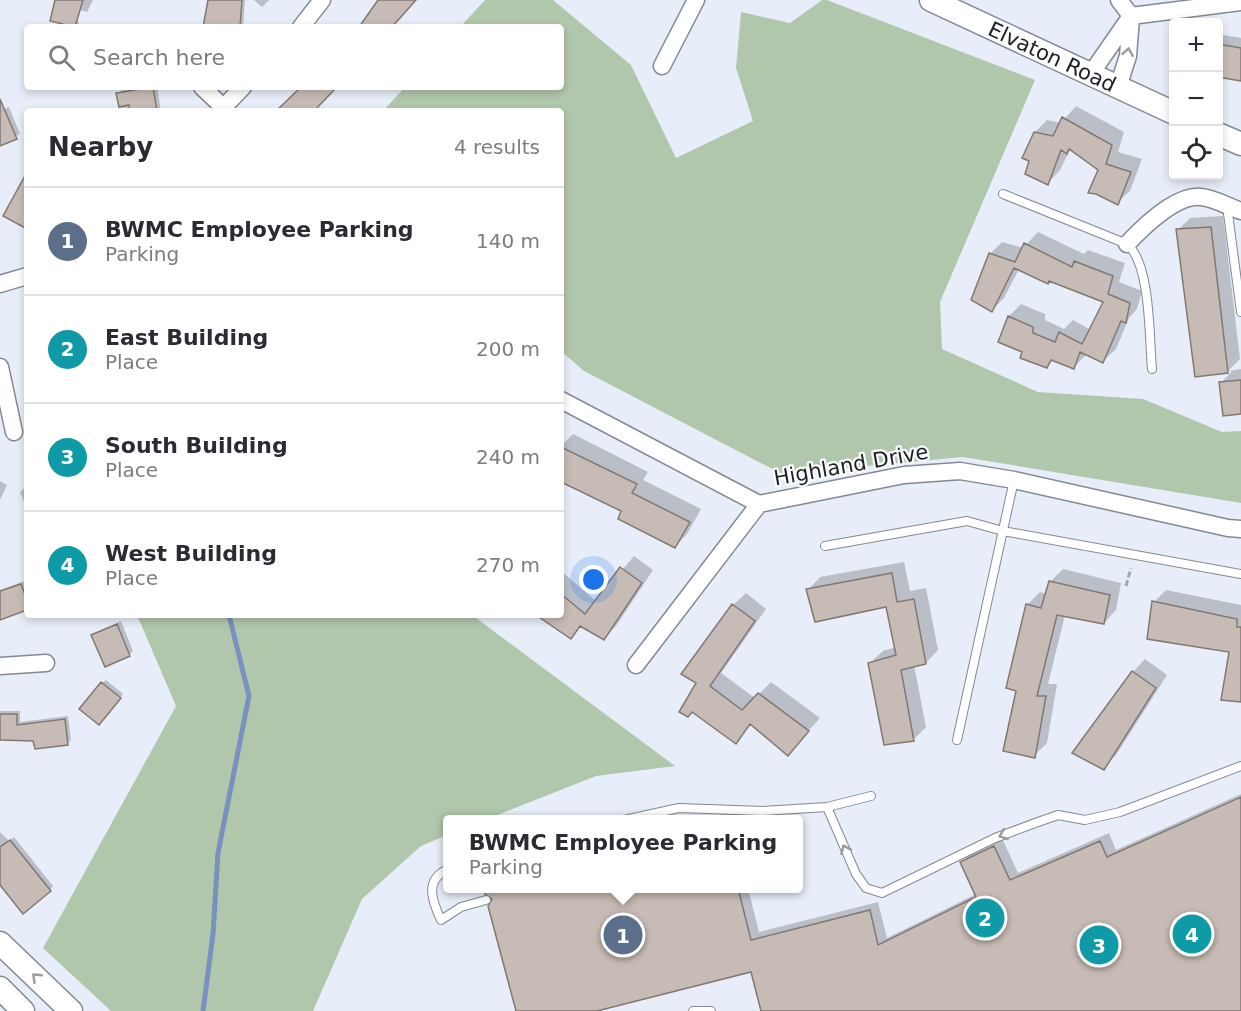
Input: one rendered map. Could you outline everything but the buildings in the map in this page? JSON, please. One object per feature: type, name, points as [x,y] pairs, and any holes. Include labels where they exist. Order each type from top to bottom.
[{"type":"street","points":[[303,24],[322,0]]},
{"type":"street","points":[[662,66],[696,0]]},
{"type":"street","name":"Elvaton Road","points":[[931,0],[1169,111]]},
{"type":"street","points":[[1118,87],[1128,56],[1131,16],[1119,0]]},
{"type":"street","points":[[1090,75],[1131,16],[1241,2]]},
{"type":"street","points":[[205,90],[220,108]]},
{"type":"street","points":[[222,108],[240,90]]},
{"type":"street","points":[[1223,136],[1241,144]]},
{"type":"street","points":[[1126,244],[1151,218],[1173,205],[1199,196],[1234,209]]},
{"type":"street","points":[[0,284],[24,277]]},
{"type":"street","points":[[0,367],[14,432]]},
{"type":"street","name":"Highland Drive","points":[[564,402],[759,504],[904,475],[960,471],[1014,480],[1241,529]]},
{"type":"street","points":[[636,665],[759,504]]},
{"type":"street","points":[[0,666],[46,663]]},
{"type":"street","points":[[0,943],[71,1011]]},
{"type":"street","points":[[0,988],[23,1011]]},
{"type":"lane","points":[[1003,195],[1126,244],[1134,250],[1141,267],[1152,369]]},
{"type":"lane","points":[[1234,209],[1241,312]]},
{"type":"lane","points":[[957,740],[1014,480]]},
{"type":"lane","points":[[825,546],[967,521],[1003,531],[1241,574]]},
{"type":"lane","points":[[827,807],[856,874],[866,888],[882,893],[995,838],[1058,815],[1085,820],[1120,812],[1241,766]]},
{"type":"lane","points":[[644,815],[679,808],[762,815],[827,807],[871,796]]},
{"type":"lane","points":[[443,871],[438,873],[431,886],[431,900],[441,920],[460,907],[486,900]]},
{"type":"lane","points":[[693,1011],[711,1011]]},
{"type":"path","points":[[1126,586],[1135,555]]},
{"type":"green space","points":[[485,0],[553,0],[631,65],[676,158],[753,121],[736,68],[741,12],[790,23],[822,0],[827,0],[1035,80],[940,302],[942,349],[1038,392],[1143,399],[1222,432],[1241,431],[1241,503],[963,457],[782,474],[584,371],[564,354],[564,108],[386,108],[402,90],[564,90],[564,24],[463,24]]},
{"type":"green space","points":[[138,618],[476,618],[675,766],[596,776],[497,815],[443,815],[443,837],[421,846],[362,899],[313,1011],[111,1011],[43,948],[176,706]]},
{"type":"waterway","points":[[203,1011],[213,934],[218,853],[249,696],[230,618]]},
{"type":"place","name":"East Building","points":[[985,918]]},
{"type":"place","name":"West Building","points":[[1192,934]]},
{"type":"place","name":"BWMC Employee Parking","points":[[623,935]]},
{"type":"place","name":"South Building","points":[[1099,945]]}]
